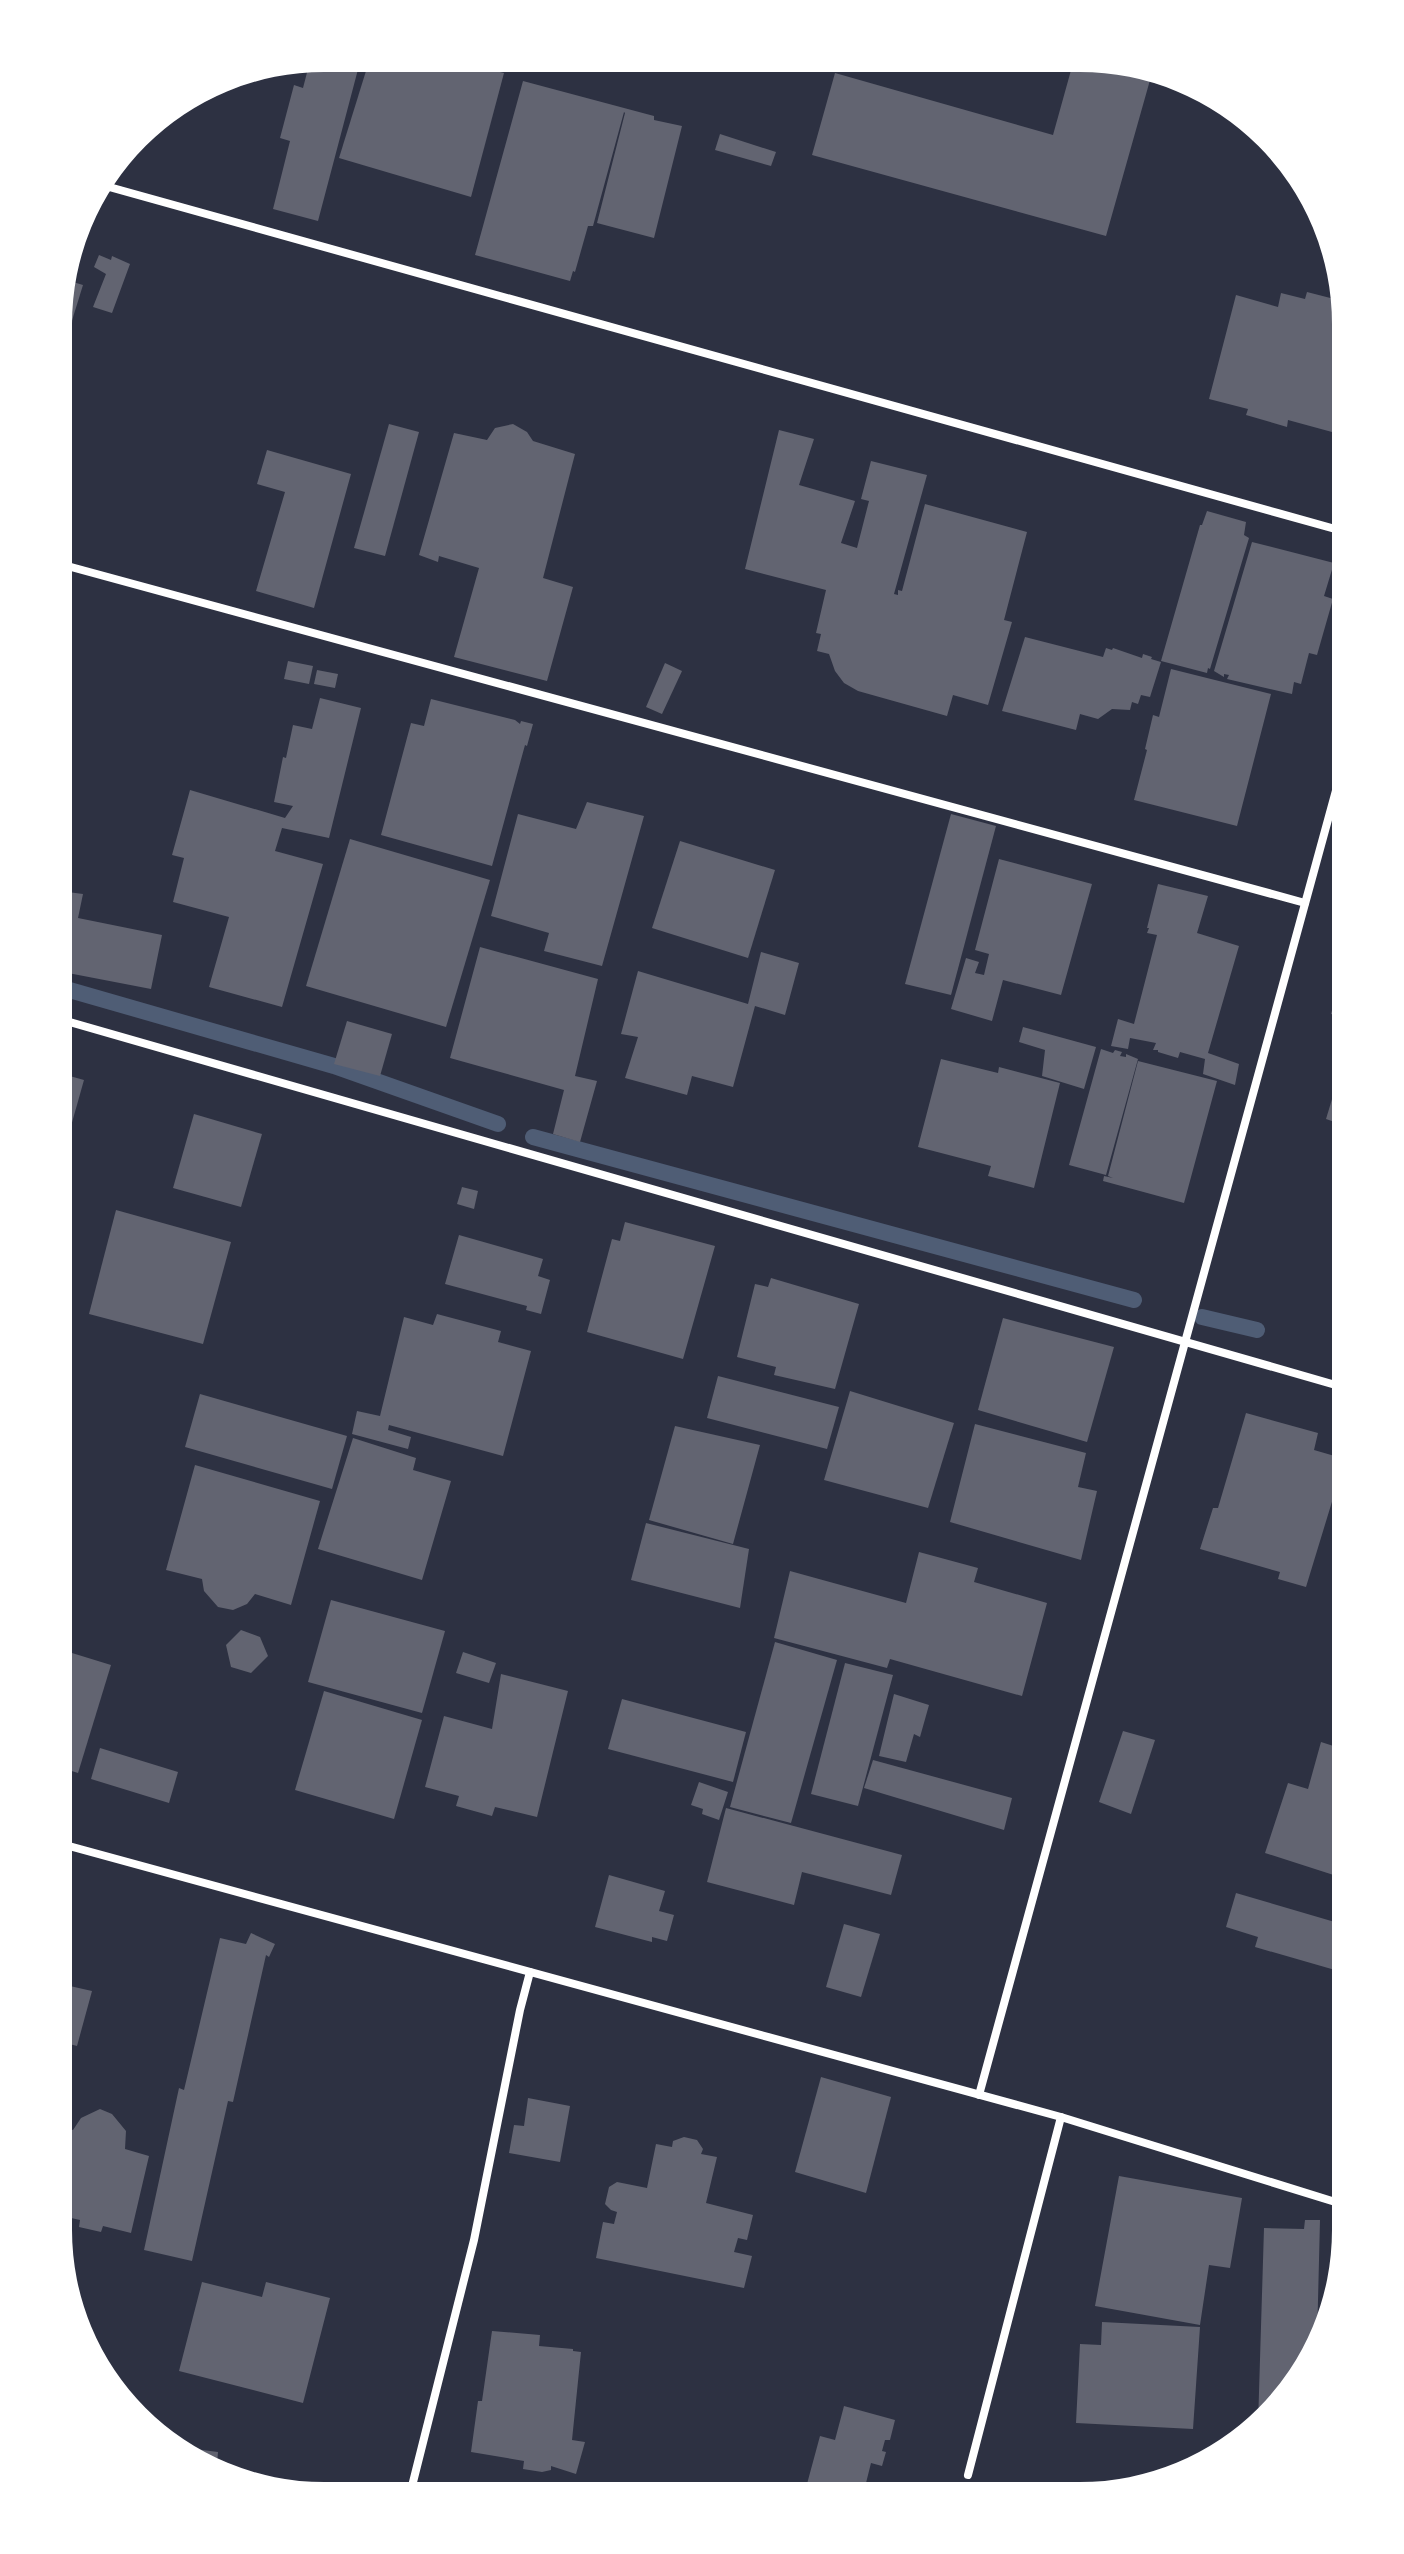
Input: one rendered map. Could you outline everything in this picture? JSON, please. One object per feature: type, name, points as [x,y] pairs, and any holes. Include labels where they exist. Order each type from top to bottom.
[{"type":"street","points":[[112,188],[1332,528]]},
{"type":"street","points":[[72,567],[1305,903]]},
{"type":"street","points":[[979,2095],[1332,806]]},
{"type":"street","points":[[72,1023],[1331,1384]]},
{"type":"street","points":[[72,1847],[1061,2117],[1331,2201]]},
{"type":"street","points":[[413,2482],[474,2240],[530,1972]]},
{"type":"street","points":[[968,2475],[1061,2117]]},
{"type":"building","points":[[357,72],[318,221],[273,209],[290,141],[280,138],[294,85],[303,88],[307,73]]},
{"type":"building","points":[[366,72],[504,73],[471,197],[339,158]]},
{"type":"building","points":[[1070,72],[1129,77],[1149,82],[1106,236],[812,155],[835,73],[1053,135]]},
{"type":"building","points":[[523,81],[682,126],[654,238],[597,223],[624,112],[593,226],[588,226],[570,281],[475,255]]},
{"type":"building","points":[[720,134],[776,152],[771,166],[715,150]]},
{"type":"building","points":[[99,255],[111,260],[112,256],[130,264],[112,313],[93,307],[106,274],[94,267]]},
{"type":"building","points":[[76,283],[83,285],[72,320]]},
{"type":"building","points":[[1307,292],[1330,298],[1332,432],[1288,420],[1287,427],[1246,415],[1248,409],[1209,399],[1236,295],[1278,307],[1281,293],[1305,299]]},
{"type":"building","points":[[389,424],[419,432],[385,556],[354,548]]},
{"type":"building","points":[[513,424],[527,432],[533,441],[575,454],[543,578],[573,587],[547,681],[454,657],[479,568],[439,556],[438,562],[419,555],[454,433],[487,440],[495,428]]},
{"type":"building","points":[[779,430],[814,439],[799,485],[855,501],[841,543],[857,548],[869,501],[861,499],[871,461],[927,475],[894,594],[902,591],[925,504],[1027,532],[1004,620],[1012,622],[988,705],[953,695],[947,716],[858,691],[844,683],[835,671],[829,654],[817,651],[821,634],[816,633],[826,590],[745,569]]},
{"type":"building","points":[[267,450],[351,474],[314,608],[256,591],[285,492],[257,484]]},
{"type":"building","points":[[1207,511],[1246,522],[1244,535],[1249,538],[1207,673],[1161,661],[1200,525]]},
{"type":"building","points":[[1252,542],[1332,562],[1324,596],[1332,599],[1332,603],[1317,655],[1309,653],[1301,684],[1294,682],[1292,694],[1227,679],[1229,675],[1224,674],[1224,677],[1214,671]]},
{"type":"building","points":[[1025,637],[1103,657],[1106,648],[1113,648],[1142,658],[1143,654],[1152,657],[1161,662],[1150,697],[1141,695],[1138,704],[1132,702],[1130,710],[1112,709],[1098,719],[1080,714],[1076,730],[1002,711]]},
{"type":"building","points":[[288,661],[313,666],[309,684],[284,679]]},
{"type":"building","points":[[665,663],[682,671],[662,714],[646,707]]},
{"type":"building","points":[[1171,669],[1271,694],[1237,826],[1134,800],[1153,715],[1159,717]]},
{"type":"building","points":[[317,670],[338,674],[335,688],[314,684]]},
{"type":"building","points":[[320,698],[361,708],[329,838],[282,828],[275,851],[323,864],[282,1007],[209,987],[229,917],[173,902],[184,858],[172,855],[190,790],[285,818],[293,806],[274,802],[283,757],[286,758],[293,725],[312,729]]},
{"type":"building","points":[[431,699],[515,720],[520,724],[521,721],[533,724],[492,866],[381,835],[411,723],[424,726]]},
{"type":"building","points":[[587,802],[644,816],[602,966],[544,951],[549,933],[491,916],[518,814],[576,829]]},
{"type":"building","points":[[951,814],[996,826],[951,995],[905,984]]},
{"type":"building","points":[[350,839],[490,880],[446,1027],[306,986]]},
{"type":"building","points":[[680,841],[775,870],[748,958],[652,928]]},
{"type":"building","points":[[999,859],[1092,884],[1061,995],[1003,980],[992,1021],[951,1009],[966,958],[979,962],[975,973],[984,975],[989,954],[975,950]]},
{"type":"building","points":[[1158,884],[1208,896],[1197,933],[1239,946],[1208,1053],[1239,1064],[1235,1085],[1203,1074],[1205,1059],[1180,1052],[1178,1058],[1158,1052],[1153,1050],[1156,1043],[1130,1038],[1128,1049],[1111,1046],[1118,1019],[1134,1024],[1157,935],[1147,933],[1147,928]]},
{"type":"building","points":[[72,893],[83,894],[78,918],[162,935],[151,989],[72,974]]},
{"type":"building","points":[[480,947],[598,979],[575,1076],[597,1081],[580,1142],[553,1134],[564,1090],[450,1058]]},
{"type":"building","points":[[761,952],[799,963],[785,1015],[755,1006],[733,1087],[692,1076],[687,1095],[625,1078],[638,1037],[621,1034],[638,971],[748,1004]]},
{"type":"building","points":[[347,1021],[392,1034],[380,1076],[334,1064]]},
{"type":"building","points":[[1023,1027],[1096,1047],[1084,1089],[1042,1076],[1045,1050],[1019,1042]]},
{"type":"building","points":[[1101,1049],[1113,1053],[1115,1050],[1122,1052],[1120,1056],[1126,1057],[1126,1054],[1138,1059],[1106,1175],[1069,1165]]},
{"type":"building","points":[[941,1059],[998,1073],[999,1067],[1060,1083],[1034,1188],[988,1176],[991,1166],[918,1147]]},
{"type":"building","points":[[1138,1061],[1217,1081],[1184,1203],[1103,1181],[1104,1176],[1113,1178],[1108,1176]]},
{"type":"building","points":[[72,1077],[84,1080],[72,1122]]},
{"type":"building","points":[[1332,1100],[1332,1121],[1326,1119]]},
{"type":"building","points":[[194,1114],[262,1134],[241,1207],[173,1188]]},
{"type":"building","points":[[462,1187],[478,1191],[474,1209],[457,1204]]},
{"type":"building","points":[[116,1210],[231,1242],[203,1344],[89,1314]]},
{"type":"building","points":[[625,1222],[715,1246],[683,1359],[587,1332],[612,1239],[620,1241]]},
{"type":"building","points":[[459,1235],[543,1259],[538,1276],[550,1280],[541,1314],[526,1310],[527,1306],[445,1284]]},
{"type":"building","points":[[771,1278],[859,1304],[835,1389],[774,1375],[776,1367],[737,1357],[755,1284],[768,1287]]},
{"type":"building","points":[[437,1314],[501,1331],[498,1342],[531,1351],[503,1456],[389,1425],[388,1430],[411,1437],[408,1449],[352,1434],[357,1411],[380,1416],[404,1317],[433,1325]]},
{"type":"building","points":[[1003,1318],[1114,1347],[1087,1442],[978,1410]]},
{"type":"building","points":[[718,1376],[839,1407],[827,1449],[707,1418]]},
{"type":"building","points":[[850,1391],[954,1423],[928,1508],[824,1480]]},
{"type":"building","points":[[200,1394],[347,1436],[332,1489],[185,1447]]},
{"type":"building","points":[[1246,1413],[1318,1433],[1314,1450],[1331,1455],[1331,1504],[1306,1587],[1278,1579],[1280,1572],[1200,1549],[1213,1508],[1218,1508]]},
{"type":"building","points":[[975,1424],[1086,1453],[1078,1487],[1097,1491],[1081,1560],[950,1522]]},
{"type":"building","points":[[675,1426],[760,1445],[733,1544],[649,1520]]},
{"type":"building","points":[[353,1438],[416,1458],[413,1470],[451,1481],[422,1580],[318,1549]]},
{"type":"building","points":[[195,1465],[320,1501],[291,1605],[255,1594],[247,1604],[233,1610],[218,1607],[204,1591],[202,1579],[166,1570]]},
{"type":"building","points":[[646,1523],[749,1549],[740,1608],[631,1580]]},
{"type":"building","points":[[919,1552],[978,1568],[974,1582],[1047,1603],[1022,1696],[890,1659],[887,1668],[774,1638],[790,1571],[906,1603]]},
{"type":"building","points":[[331,1600],[445,1631],[422,1713],[308,1682]]},
{"type":"building","points":[[241,1630],[260,1637],[268,1656],[251,1673],[231,1667],[226,1645]]},
{"type":"building","points":[[775,1642],[837,1660],[791,1823],[730,1807]]},
{"type":"building","points":[[463,1652],[496,1663],[489,1683],[456,1673]]},
{"type":"building","points":[[72,1653],[111,1665],[78,1773],[72,1771]]},
{"type":"building","points":[[845,1663],[893,1675],[858,1806],[811,1794]]},
{"type":"building","points":[[501,1674],[568,1691],[537,1817],[495,1807],[492,1816],[456,1806],[459,1796],[425,1787],[444,1716],[492,1729]]},
{"type":"building","points":[[324,1691],[422,1720],[394,1819],[295,1790]]},
{"type":"building","points":[[894,1694],[929,1705],[920,1737],[914,1734],[906,1762],[879,1756]]},
{"type":"building","points":[[622,1699],[746,1732],[733,1782],[608,1749]]},
{"type":"building","points":[[1123,1731],[1155,1740],[1131,1814],[1099,1802]]},
{"type":"building","points":[[1321,1742],[1331,1745],[1331,1874],[1265,1853],[1288,1783],[1308,1789]]},
{"type":"building","points":[[100,1748],[178,1772],[169,1803],[91,1779]]},
{"type":"building","points":[[873,1760],[1012,1798],[1004,1830],[864,1788]]},
{"type":"building","points":[[699,1782],[728,1792],[719,1820],[702,1814],[703,1809],[691,1805]]},
{"type":"building","points":[[726,1808],[902,1855],[891,1895],[802,1872],[794,1905],[707,1882]]},
{"type":"building","points":[[609,1875],[665,1891],[659,1911],[674,1915],[667,1941],[652,1937],[652,1942],[595,1927]]},
{"type":"building","points":[[1236,1893],[1331,1921],[1331,1969],[1255,1947],[1258,1937],[1226,1927]]},
{"type":"building","points":[[844,1924],[880,1934],[861,1997],[826,1987]]},
{"type":"building","points":[[251,1933],[275,1944],[269,1957],[266,1955],[233,2102],[228,2101],[192,2261],[144,2250],[179,2088],[184,2090],[220,1938],[246,1944]]},
{"type":"building","points":[[72,1986],[92,1991],[77,2046],[72,2045]]},
{"type":"building","points":[[821,2077],[891,2097],[866,2193],[795,2172]]},
{"type":"building","points":[[528,2098],[570,2106],[560,2162],[509,2153],[514,2125],[524,2126]]},
{"type":"building","points":[[100,2109],[112,2114],[126,2131],[125,2149],[149,2156],[131,2233],[103,2226],[101,2232],[79,2227],[80,2220],[72,2218],[72,2130],[81,2118]]},
{"type":"building","points":[[684,2137],[697,2140],[703,2149],[701,2154],[717,2157],[706,2203],[753,2215],[747,2240],[738,2238],[734,2252],[752,2256],[744,2288],[596,2258],[603,2222],[614,2224],[617,2212],[605,2204],[609,2187],[617,2182],[647,2188],[656,2144],[672,2147],[673,2141]]},
{"type":"building","points":[[1119,2176],[1242,2198],[1230,2268],[1209,2265],[1200,2325],[1095,2306]]},
{"type":"building","points":[[1305,2220],[1320,2220],[1318,2311],[1298,2356],[1259,2407],[1264,2228],[1304,2229]]},
{"type":"building","points":[[202,2282],[262,2297],[266,2282],[330,2298],[303,2403],[179,2371]]},
{"type":"building","points":[[1102,2322],[1200,2327],[1193,2429],[1076,2423],[1080,2344],[1101,2345]]},
{"type":"building","points":[[492,2331],[540,2335],[539,2346],[581,2352],[572,2440],[585,2442],[576,2474],[551,2466],[551,2470],[542,2472],[523,2469],[524,2461],[471,2452]]},
{"type":"building","points":[[844,2406],[895,2420],[890,2440],[885,2440],[882,2466],[871,2463],[866,2482],[808,2482],[820,2436],[835,2440]]},
{"type":"building","points":[[202,2450],[218,2452],[218,2458]]},
{"type":"waterway","points":[[72,991],[334,1066],[498,1124]]},
{"type":"waterway","points":[[533,1137],[1134,1300]]},
{"type":"waterway","points":[[1202,1317],[1257,1330]]}]
